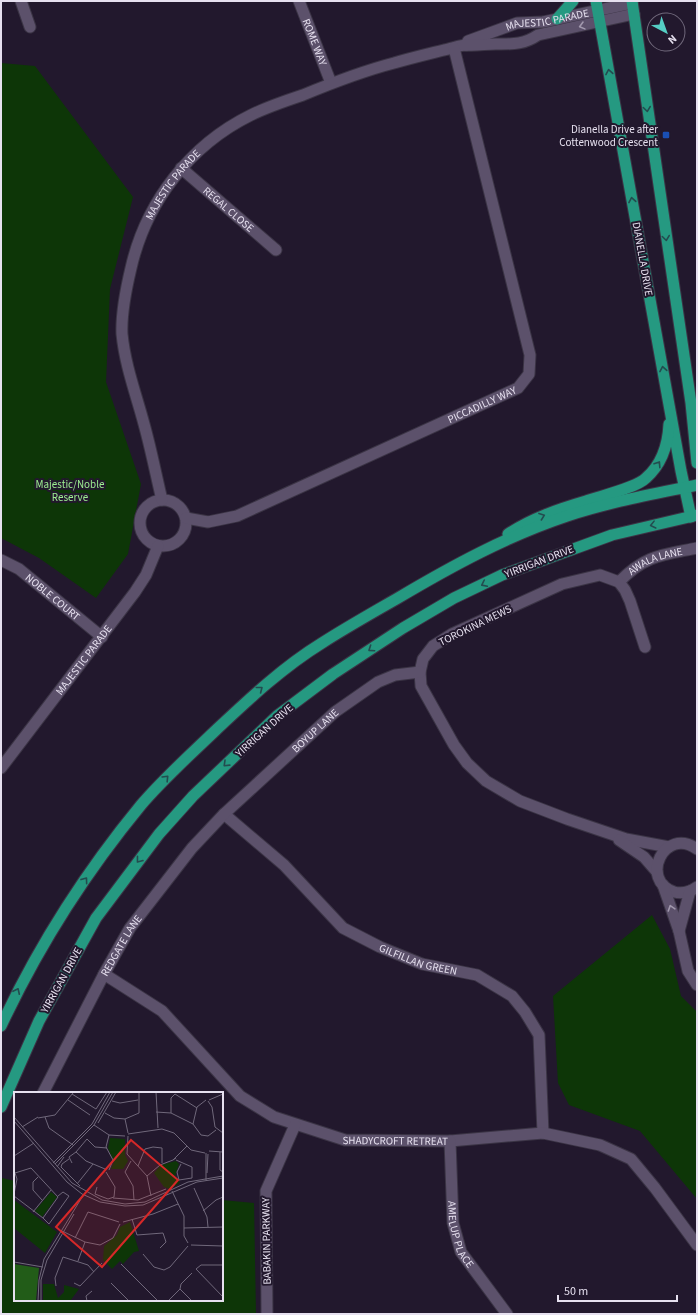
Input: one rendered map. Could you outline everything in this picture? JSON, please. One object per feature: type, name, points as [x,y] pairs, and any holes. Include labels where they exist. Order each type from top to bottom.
[{"type":"main road","points":[[557,19],[573,1]]},
{"type":"main road","points":[[632,2],[691,403],[697,463]]},
{"type":"main road","name":"DIANELLA DRIVE","points":[[598,11],[685,488],[694,516]]},
{"type":"main road","points":[[691,403],[697,413]]},
{"type":"main road","points":[[497,544],[503,537],[526,522],[645,480],[658,465],[666,447],[670,408]]},
{"type":"main road","points":[[1,1026],[21,983],[41,946],[76,893],[114,840],[166,778],[256,692],[321,643],[440,573],[497,544],[567,516],[614,503],[697,485]]},
{"type":"main road","name":"YIRRIGAN DRIVE","points":[[1,1107],[39,1021],[68,966],[105,906],[159,834],[193,796],[277,716],[333,674],[403,628],[454,598],[502,575],[612,535],[694,516]]},
{"type":"street","points":[[21,1],[30,27]]},
{"type":"street","name":"ROME WAY","points":[[299,1],[331,84]]},
{"type":"street","name":"MAJESTIC PARADE","points":[[466,45],[468,41],[491,34],[508,26],[557,19],[598,11],[632,2]]},
{"type":"street","name":"MAJESTIC PARADE","points":[[162,500],[144,423],[128,374],[122,333],[126,290],[136,247],[148,217],[166,188],[181,168],[205,144],[226,129],[252,115],[331,84],[393,63],[466,45],[471,47],[494,44],[513,45],[527,42],[538,35],[579,27],[598,11],[634,14]]},
{"type":"street","name":"PICCADILLY WAY","points":[[186,518],[208,522],[238,516],[518,388],[529,374],[530,355],[454,48]]},
{"type":"street","name":"REGAL CLOSE","points":[[181,168],[276,250]]},
{"type":"street","points":[[162,500],[175,503],[184,512],[186,518],[185,530],[179,540],[169,546],[158,546],[152,544],[143,535],[141,530],[140,518],[146,507],[156,501],[162,500]]},
{"type":"street","name":"MAJESTIC PARADE","points":[[1,768],[102,637],[146,575],[158,546]]},
{"type":"street","name":"AWALA LANE","points":[[618,582],[643,561],[655,556],[697,548]]},
{"type":"street","name":"NOBLE COURT","points":[[1,560],[19,569],[102,637]]},
{"type":"street","name":"TOROKINA MEWS","points":[[420,672],[423,660],[433,646],[452,634],[555,587],[600,575],[618,582]]},
{"type":"street","points":[[618,582],[630,601],[645,648]]},
{"type":"street","points":[[420,672],[421,686],[450,739],[467,763],[486,781],[520,801],[614,836],[644,844],[669,847],[683,843],[697,849]]},
{"type":"street","name":"BOYUP LANE","points":[[224,814],[335,712],[378,682],[395,675],[420,672]]},
{"type":"street","name":"REDGATE LANE","points":[[43,1092],[104,974],[130,928],[192,848],[224,814]]},
{"type":"street","name":"GILFILLAN GREEN","points":[[224,814],[284,865],[343,928],[380,947],[422,964],[477,975],[512,996],[525,1012],[539,1035],[542,1133]]},
{"type":"street","points":[[614,836],[644,857],[657,872],[680,931],[688,971],[697,985]]},
{"type":"street","points":[[657,872],[659,858],[669,847]]},
{"type":"street","points":[[663,885],[678,893],[694,889]]},
{"type":"street","points":[[680,931],[694,889]]},
{"type":"street","name":"SHADYCROFT RETREAT","points":[[104,974],[162,1011],[240,1096],[274,1117],[345,1140],[450,1142],[542,1133],[600,1144],[630,1159],[655,1188],[697,1246]]},
{"type":"street","name":"BABAKIN PARKWAY","points":[[267,1314],[266,1191],[295,1125]]},
{"type":"street","name":"AMELUP PLACE","points":[[450,1142],[453,1222],[461,1252],[507,1314]]},
{"type":"green space","name":"Majestic/Noble Reserve","points":[[1,63],[35,66],[133,197],[110,289],[106,382],[141,484],[128,554],[96,598],[39,558],[1,538]]},
{"type":"green space","points":[[652,915],[670,949],[681,996],[697,1012],[697,1199],[640,1131],[569,1105],[558,1083],[553,996]]},
{"type":"green space","points":[[2,1178],[14,1181],[14,1301],[223,1301],[223,1200],[254,1203],[256,1314],[1,1314]]},
{"type":"place","name":"Dianella Drive after Cottenwood Crescent","points":[[666,135]]}]
